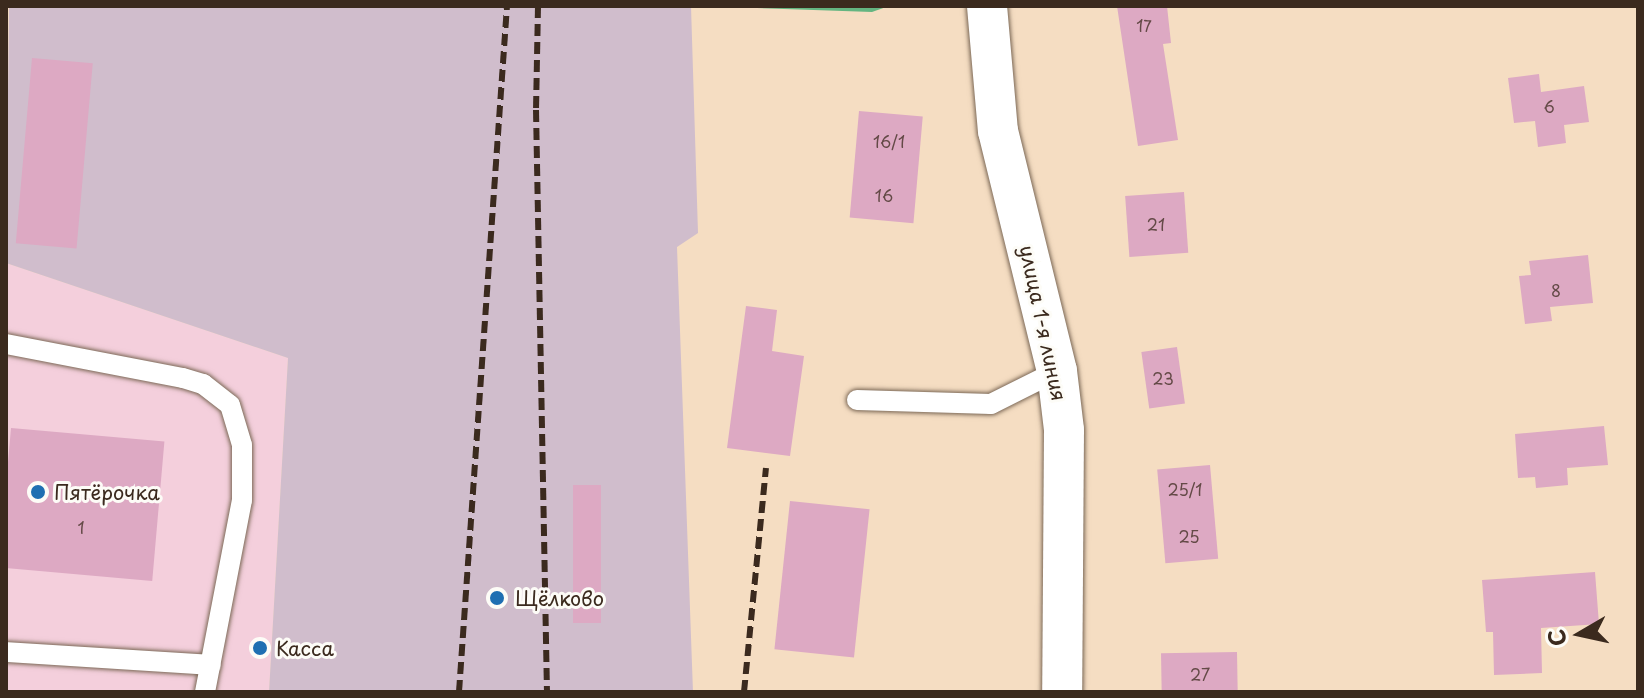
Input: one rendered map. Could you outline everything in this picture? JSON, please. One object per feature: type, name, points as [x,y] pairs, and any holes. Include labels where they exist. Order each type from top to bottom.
[{"type":"street","name":"улица 1-я линия","points":[[987,6],[998,131],[1057,371],[1065,484],[1062,692]]},
{"type":"lane","points":[[6,344],[183,378],[203,384],[230,405],[242,445],[242,500],[205,692]]},
{"type":"lane","points":[[857,400],[991,404],[1057,371]]},
{"type":"lane","points":[[6,652],[211,665]]},
{"type":"shaded area","name":"Щёлково","points":[[9,6],[691,6],[698,233],[677,247],[693,692],[269,692],[288,358],[6,263]]},
{"type":"shaded area","points":[[6,263],[288,358],[269,692],[6,692]]},
{"type":"green space","points":[[699,6],[889,6],[872,12]]},
{"type":"building","points":[[1117,6],[1167,6],[1171,43],[1163,44],[1178,140],[1138,146]]},
{"type":"building","points":[[32,58],[93,63],[77,249],[16,243]]},
{"type":"building","points":[[1539,74],[1541,92],[1584,86],[1589,122],[1564,125],[1566,143],[1538,147],[1535,121],[1514,123],[1508,78]]},
{"type":"building","points":[[859,111],[923,117],[913,223],[850,218]]},
{"type":"building","points":[[1184,192],[1188,253],[1129,257],[1125,196]]},
{"type":"building","points":[[1588,255],[1593,303],[1550,307],[1552,321],[1525,324],[1519,276],[1531,275],[1529,261]]},
{"type":"building","points":[[746,306],[777,310],[772,351],[804,356],[790,456],[727,448]]},
{"type":"building","points":[[1177,347],[1185,403],[1149,408],[1141,352]]},
{"type":"building","points":[[1604,426],[1608,465],[1567,468],[1568,485],[1536,488],[1535,477],[1518,478],[1515,434]]},
{"type":"building","points":[[11,428],[164,441],[152,581],[6,568],[6,485]]},
{"type":"building","points":[[1210,465],[1218,559],[1165,563],[1157,470]]},
{"type":"building","name":"Щёлково","points":[[573,485],[601,485],[601,623],[573,623]]},
{"type":"building","points":[[790,501],[870,509],[854,658],[774,649]]},
{"type":"building","points":[[1595,572],[1599,624],[1541,628],[1542,673],[1494,675],[1493,632],[1486,632],[1482,580]]},
{"type":"building","points":[[1237,652],[1238,692],[1162,692],[1161,653]]},
{"type":"railway","points":[[459,692],[507,6]]},
{"type":"railway","points":[[538,6],[536,110],[547,692]]},
{"type":"railway","points":[[744,692],[766,468]]},
{"type":"place","name":"Пятёрочка","points":[[38,492]]},
{"type":"place","name":"Щёлково","points":[[497,598]]},
{"type":"place","name":"Касса","points":[[260,648]]}]
